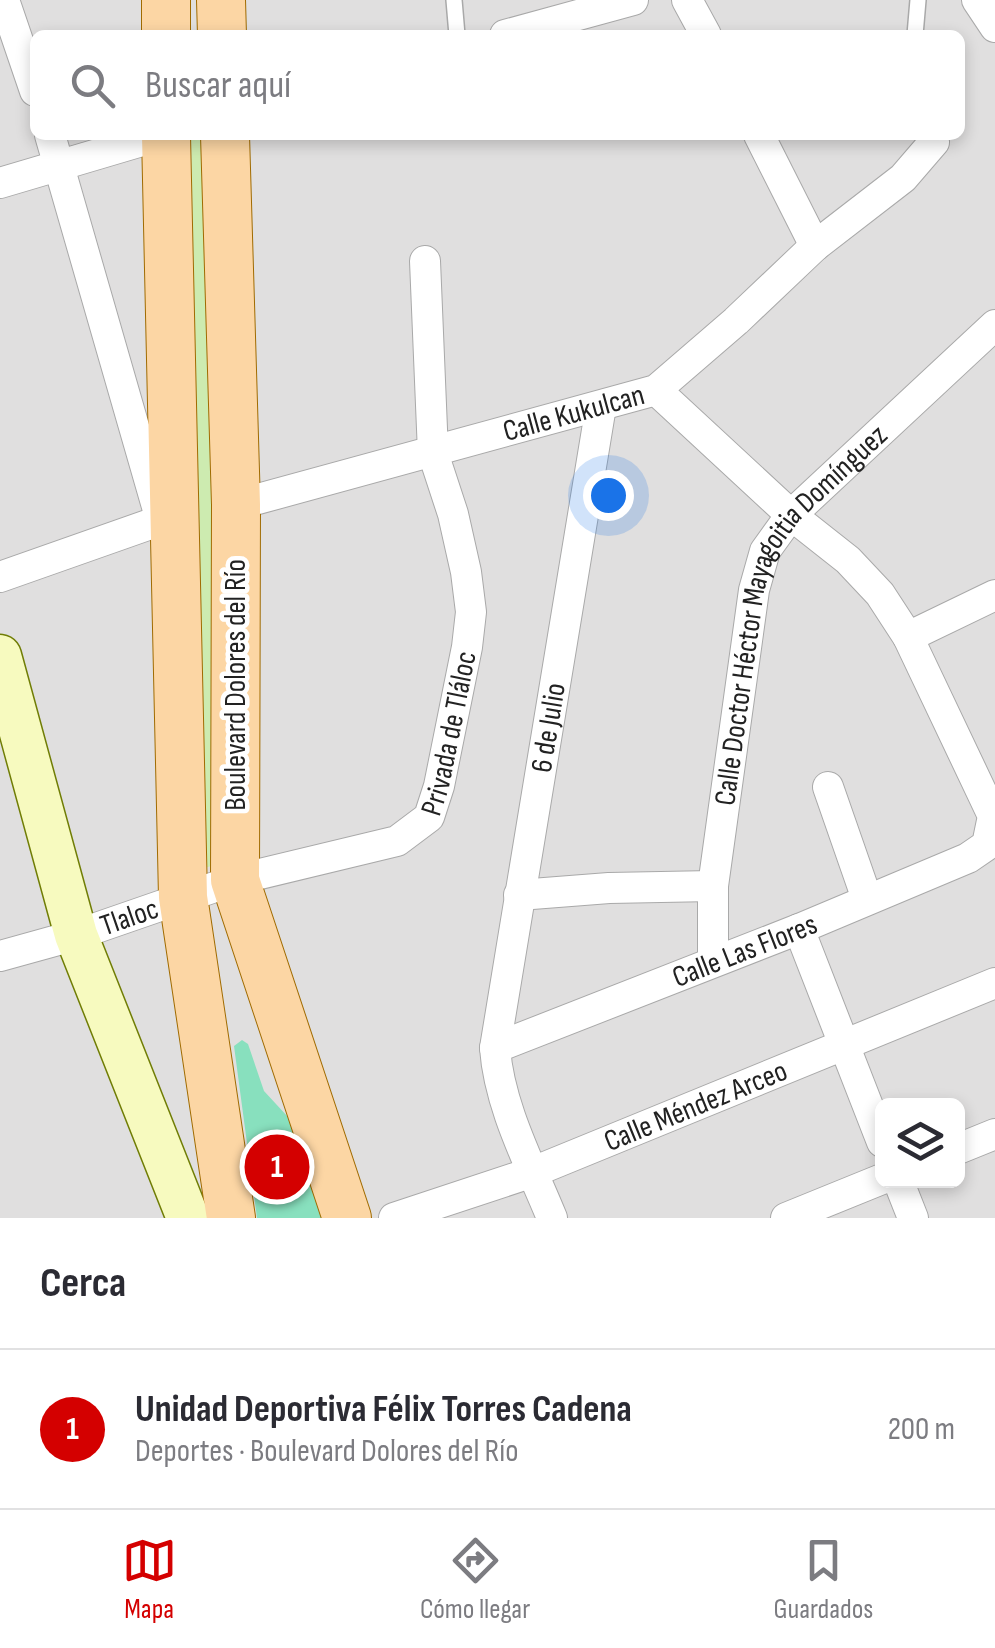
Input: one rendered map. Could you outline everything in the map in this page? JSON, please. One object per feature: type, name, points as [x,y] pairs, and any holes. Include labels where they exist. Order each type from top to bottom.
[{"type":"main road","points":[[166,0],[166,30]]},
{"type":"main road","points":[[221,0],[222,30]]},
{"type":"main road","name":"Boulevard Dolores del Río","points":[[164,140],[168,518],[183,897],[231,1218]]},
{"type":"main road","name":"Boulevard Dolores del Río","points":[[225,140],[236,506],[236,880],[347,1218]]},
{"type":"main road","points":[[0,656],[64,939],[188,1218]]},
{"type":"main road","points":[[0,767],[64,939],[159,1218]]},
{"type":"street","points":[[4,0],[30,77]]},
{"type":"street","points":[[523,30],[633,0]]},
{"type":"street","points":[[687,0],[703,30]]},
{"type":"street","points":[[977,0],[995,27]]},
{"type":"street","points":[[0,577],[168,518],[52,140]]},
{"type":"street","points":[[0,183],[147,140]]},
{"type":"street","points":[[762,140],[816,246]]},
{"type":"street","name":"Calle Kukulcan","points":[[236,506],[656,390],[816,246],[904,178],[934,142]]},
{"type":"street","name":"Privada de Tláloc","points":[[183,897],[236,880],[397,841],[429,817],[446,751],[471,612],[453,514],[433,453],[424,261]]},
{"type":"street","name":"Calle Doctor Héctor Mayagoitia Domínguez","points":[[713,960],[713,886],[754,590],[765,550],[791,514],[995,325]]},
{"type":"street","points":[[656,390],[791,514],[848,560],[880,594],[908,637],[995,594]]},
{"type":"street","name":"6 de Julio","points":[[495,1048],[602,406]]},
{"type":"street","name":"Calle Las Flores","points":[[495,1048],[980,853],[993,828],[986,798],[908,637]]},
{"type":"street","points":[[828,787],[866,899]]},
{"type":"street","points":[[519,895],[713,886]]},
{"type":"street","name":"Tlaloc","points":[[0,956],[64,939],[183,897]]},
{"type":"street","points":[[799,929],[875,1124]]},
{"type":"street","name":"Calle Méndez Arceo","points":[[394,1218],[533,1172],[995,983]]},
{"type":"street","points":[[495,1048],[497,1073],[552,1218]]},
{"type":"street","points":[[965,1146],[995,1134]]},
{"type":"street","points":[[786,1218],[875,1182]]},
{"type":"street","points":[[901,1188],[914,1218]]},
{"type":"lane","points":[[454,0],[457,30]]},
{"type":"lane","points":[[915,30],[918,0]]},
{"type":"shaded area","points":[[0,0],[995,0],[995,1218],[0,1218]]},
{"type":"green space","points":[[191,140],[208,140],[220,863],[205,868]]},
{"type":"green space","points":[[242,1040],[248,1044],[264,1091],[288,1117],[323,1218],[257,1218],[234,1046]]},
{"type":"place","name":"Unidad Deportiva Félix Torres Cadena","points":[[277,1167]]}]
